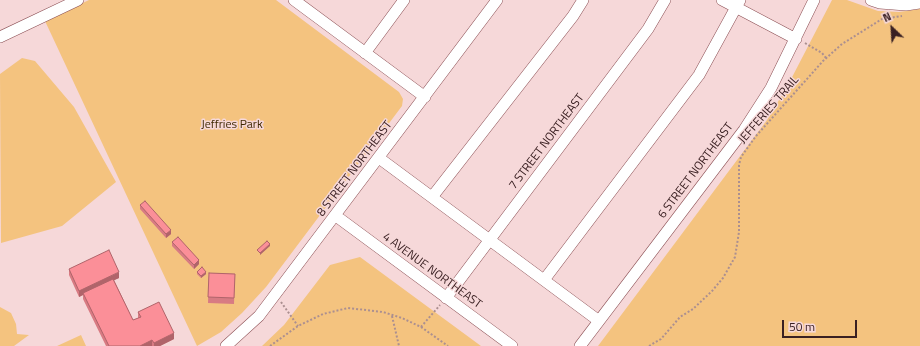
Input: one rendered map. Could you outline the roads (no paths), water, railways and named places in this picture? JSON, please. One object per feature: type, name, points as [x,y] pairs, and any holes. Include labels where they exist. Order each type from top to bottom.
[{"type":"street","points":[[0,37],[78,0]]},
{"type":"street","points":[[294,0],[425,97]]},
{"type":"street","points":[[365,53],[404,0]]},
{"type":"street","name":"8 STREET NORTHEAST","points":[[226,346],[259,316],[336,216],[497,0]]},
{"type":"street","points":[[432,198],[573,16],[583,0]]},
{"type":"street","name":"7 STREET NORTHEAST","points":[[446,298],[648,29],[665,0]]},
{"type":"street","points":[[722,0],[738,4],[796,39]]},
{"type":"street","name":"6 STREET NORTHEAST","points":[[580,346],[744,130],[771,88],[814,0]]},
{"type":"street","points":[[871,0],[880,3],[907,7],[920,3]]},
{"type":"street","points":[[544,280],[699,75],[738,4]]},
{"type":"street","points":[[379,158],[599,321]]},
{"type":"street","name":"4 AVENUE NORTHEAST","points":[[336,216],[512,346]]},
{"type":"park label","name":"Jeffries Park","points":[[232,125]]}]
